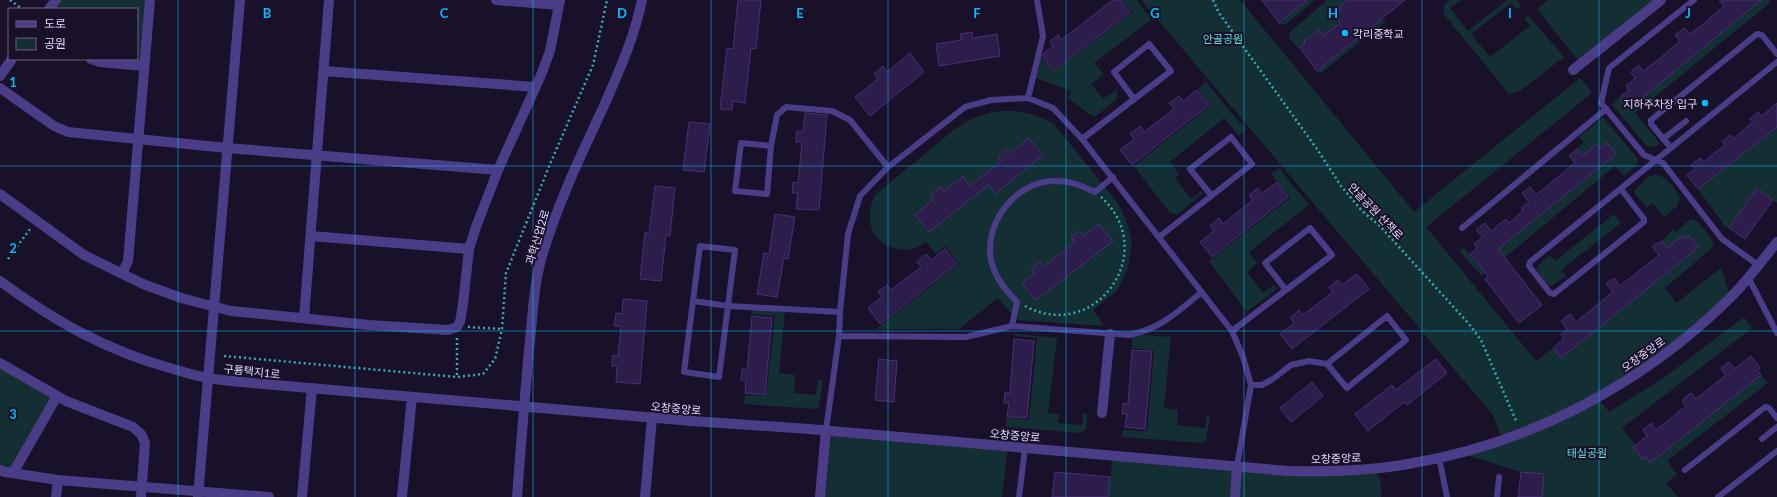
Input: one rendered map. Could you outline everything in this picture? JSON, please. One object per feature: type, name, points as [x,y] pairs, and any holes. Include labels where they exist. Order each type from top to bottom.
[{"type":"street","points":[[50,8],[56,0]]},
{"type":"street","points":[[122,274],[128,261],[150,0]]},
{"type":"street","points":[[198,494],[240,0]]},
{"type":"street","points":[[304,318],[329,0]]},
{"type":"street","points":[[0,194],[84,255],[143,284],[214,308],[304,318],[448,330],[457,327],[460,322],[463,304],[469,249],[498,170],[550,51],[560,3],[496,0]]},
{"type":"street","name":"과학산업2로","points":[[517,497],[535,295],[542,255],[575,170],[624,59],[636,27],[642,0]]},
{"type":"street","points":[[1574,70],[1660,0]]},
{"type":"street","points":[[0,76],[11,60]]},
{"type":"street","points":[[94,60],[100,62],[144,66]]},
{"type":"street","points":[[324,70],[535,87]]},
{"type":"street","points":[[0,88],[54,126],[68,132],[228,148],[498,170]]},
{"type":"street","points":[[311,236],[469,249]]},
{"type":"street","name":"오창중앙로","points":[[524,406],[652,418],[826,430],[1288,471],[1348,470],[1409,464],[1439,458],[1522,434],[1569,414],[1627,381],[1700,326],[1731,297],[1777,242]]},
{"type":"street","name":"구룡택지1로","points":[[0,281],[34,305],[80,334],[115,349],[160,365],[207,378],[524,406]]},
{"type":"street","points":[[1102,413],[1110,334]]},
{"type":"street","points":[[0,363],[57,396],[96,414],[133,427],[141,434],[145,443],[142,492]]},
{"type":"street","points":[[302,497],[312,388]]},
{"type":"street","points":[[13,473],[57,396]]},
{"type":"street","points":[[402,497],[412,397]]},
{"type":"street","points":[[645,497],[652,418]]},
{"type":"street","points":[[820,497],[826,430]]},
{"type":"street","points":[[1235,497],[1237,466]]},
{"type":"street","points":[[0,470],[142,492],[270,497]]},
{"type":"street","points":[[56,497],[58,480]]},
{"type":"lane","points":[[1028,98],[1043,36],[1037,0]]},
{"type":"lane","points":[[1694,0],[1609,68],[1601,103],[1644,155],[1663,163],[1722,239],[1758,265]]},
{"type":"lane","points":[[1671,148],[1651,124],[1651,120],[1757,34],[1762,35],[1777,54]]},
{"type":"lane","points":[[1082,139],[1171,71],[1149,44],[1114,72],[1134,99]]},
{"type":"lane","points":[[1621,189],[1644,219],[1644,222],[1554,294],[1550,293],[1529,266],[1530,262],[1777,62]]},
{"type":"lane","points":[[826,430],[839,336],[848,234],[860,196],[888,167],[965,107],[991,100],[1028,98],[1053,108],[1082,139],[1232,331],[1243,357],[1251,385],[1237,466]]},
{"type":"lane","points":[[771,146],[741,143],[735,191],[767,194],[771,146],[777,115],[786,107],[832,111],[850,120],[888,167]]},
{"type":"lane","points":[[1462,228],[1606,109]]},
{"type":"lane","points":[[1663,139],[1686,121]]},
{"type":"lane","points":[[1159,237],[1252,164],[1231,137],[1190,169],[1211,195]]},
{"type":"lane","points":[[1012,326],[1017,302],[1003,288],[993,269],[990,249],[993,228],[1002,210],[1017,195],[1035,185],[1055,181],[1076,183],[1094,192],[1113,177]]},
{"type":"lane","points":[[1232,331],[1286,290],[1332,255],[1310,228],[1265,263],[1286,290]]},
{"type":"lane","points":[[700,246],[736,250],[719,376],[684,372],[693,302],[700,246]]},
{"type":"lane","points":[[1748,278],[1777,333]]},
{"type":"lane","points":[[839,336],[966,337],[1012,326],[1129,335],[1144,332],[1160,325],[1202,292]]},
{"type":"lane","points":[[693,302],[728,306],[840,312]]},
{"type":"lane","points":[[1251,385],[1262,385],[1273,379],[1291,365],[1309,361],[1327,364],[1347,388],[1406,340],[1387,316],[1327,364]]},
{"type":"lane","points":[[1771,322],[1777,318]]},
{"type":"lane","points":[[1685,470],[1765,407],[1769,408],[1777,418]]},
{"type":"lane","points":[[1762,440],[1777,427]]},
{"type":"lane","points":[[1019,497],[1025,448]]},
{"type":"lane","points":[[1718,497],[1777,451]]},
{"type":"lane","points":[[1439,458],[1447,497]]},
{"type":"lane","points":[[1497,497],[1499,477]]},
{"type":"path","points":[[10,0],[21,8]]},
{"type":"path","name":"안골공원 산책로","points":[[1213,0],[1219,13],[1317,149],[1341,186],[1362,211],[1388,234],[1469,324],[1481,340],[1522,434]]},
{"type":"path","points":[[1017,302],[1036,312],[1058,316],[1079,312],[1098,302],[1113,287],[1122,267],[1125,246],[1124,239],[1121,225],[1110,206],[1094,192]]},
{"type":"path","points":[[8,259],[36,221]]},
{"type":"path","points":[[457,377],[457,327],[502,329]]},
{"type":"green space","points":[[56,0],[150,0],[144,66],[99,60],[138,60],[138,8],[50,8]]},
{"type":"green space","points":[[1122,0],[1137,0],[1151,20],[1094,63],[1104,74],[1091,84],[1103,99],[1117,89],[1116,100],[1096,116],[1092,116],[1068,98],[1071,91],[1036,78],[1041,57],[1053,72],[1132,12]]},
{"type":"green space","points":[[1141,0],[1240,0],[1414,212],[1580,78],[1592,93],[1426,227],[1536,361],[1553,348],[1561,358],[1699,247],[1689,236],[1684,239],[1682,237],[1667,248],[1661,241],[1674,229],[1676,232],[1691,220],[1694,220],[1701,225],[1714,244],[1712,248],[1665,288],[1676,303],[1721,268],[1731,297],[1700,326],[1598,398],[1609,412],[1665,377],[1744,317],[1752,328],[1622,428],[1650,463],[1686,435],[1681,429],[1690,431],[1723,405],[1719,400],[1728,401],[1761,375],[1768,383],[1668,460],[1669,464],[1677,474],[1666,483],[1678,497],[1542,497],[1544,474],[1521,472],[1460,453],[1503,441],[1493,415]]},
{"type":"green space","points":[[1307,0],[1315,0],[1286,24],[1281,25],[1279,23]]},
{"type":"green space","points":[[1327,0],[1347,0],[1339,7],[1341,11],[1335,15],[1340,23],[1323,36],[1317,30],[1304,41],[1305,44],[1299,49],[1289,38],[1289,33]]},
{"type":"green space","points":[[1450,0],[1461,0],[1450,8],[1468,31],[1507,0],[1516,0],[1521,5],[1517,10],[1511,3],[1471,34],[1490,57],[1530,26],[1525,19],[1528,15],[1564,57],[1520,91],[1509,94],[1443,13],[1445,4]]},
{"type":"green space","points":[[1548,0],[1661,0],[1581,64],[1537,9]]},
{"type":"green space","points":[[1761,0],[1769,0],[1771,2],[1635,113],[1660,143],[1654,147],[1647,146],[1612,105],[1621,96],[1631,107]]},
{"type":"green space","points":[[1382,18],[1385,22],[1322,72],[1320,73],[1317,71]]},
{"type":"green space","points":[[1206,82],[1246,130],[1239,136],[1224,118],[1170,162],[1179,174],[1175,178],[1191,199],[1201,191],[1203,193],[1178,214],[1170,213],[1134,166],[1210,106],[1198,89]]},
{"type":"green space","points":[[1016,111],[1035,115],[1053,123],[1117,202],[1126,219],[1132,241],[1128,268],[1118,290],[1093,310],[1104,326],[1017,320],[998,298],[959,329],[876,329],[959,264],[945,246],[936,254],[926,242],[912,249],[900,249],[890,247],[881,242],[875,235],[871,226],[871,206],[875,195],[955,129],[977,117],[988,113]],"holes":[[[1029,138],[1043,155],[995,194],[982,177],[1001,161],[998,156],[1007,149],[1011,153]],[[963,176],[977,194],[929,232],[915,215],[934,199],[931,195],[940,187],[944,192]],[[1099,224],[1112,241],[1036,300],[1022,283],[1035,273],[1031,269],[1039,263],[1043,267],[1075,242],[1072,237],[1080,231],[1084,236]]]},
{"type":"green space","points":[[1603,117],[1638,159],[1637,165],[1624,176],[1615,166],[1484,275],[1481,275],[1461,253],[1460,250],[1462,248],[1465,249],[1478,265],[1616,154],[1607,143],[1600,148],[1597,144],[1588,162],[1577,149],[1584,143],[1579,137]]},
{"type":"green space","points":[[1777,127],[1777,203],[1757,188],[1729,228],[1725,226],[1698,189]]},
{"type":"green space","points":[[1279,168],[1309,205],[1249,252],[1257,263],[1247,272],[1263,293],[1274,285],[1277,289],[1247,312],[1209,261],[1290,198],[1271,174]]},
{"type":"green space","points":[[1656,175],[1663,177],[1670,183],[1680,198],[1677,206],[1664,217],[1653,203],[1647,208],[1634,191],[1648,177]]},
{"type":"green space","points":[[1614,214],[1621,223],[1561,270],[1566,276],[1551,286],[1543,280],[1538,272],[1537,266],[1550,255],[1555,261]]},
{"type":"green space","points":[[752,309],[785,312],[779,373],[795,375],[794,393],[816,395],[818,380],[823,380],[819,407],[816,409],[744,404],[745,395],[766,396],[775,316],[751,314]]},
{"type":"green space","points":[[1015,334],[1057,338],[1048,413],[1059,414],[1058,423],[1082,425],[1083,414],[1087,414],[1086,425],[1083,432],[1006,427],[1007,418],[1029,420],[1037,338],[1015,336]]},
{"type":"green space","points":[[1132,334],[1171,337],[1164,408],[1178,410],[1177,425],[1205,428],[1207,414],[1210,418],[1206,441],[1202,443],[1122,437],[1123,430],[1147,431],[1154,350],[1132,348]]},
{"type":"green space","points":[[0,363],[57,396],[13,473],[0,470]]},
{"type":"green space","points":[[826,430],[1008,447],[1002,497],[820,497]]},
{"type":"green space","points":[[1113,456],[1213,464],[1372,469],[1380,482],[1381,497],[1108,497]]},
{"type":"building","points":[[738,0],[761,0],[756,49],[751,48],[745,103],[733,101],[732,110],[720,109],[727,48],[733,49]]},
{"type":"building","points":[[1113,0],[1121,0],[1130,12],[1053,71],[1043,57],[1043,54],[1053,46],[1050,41],[1058,35],[1061,40]]},
{"type":"building","points":[[1262,0],[1307,0],[1279,23]]},
{"type":"building","name":"각리중학교","points":[[1347,0],[1405,0],[1317,71],[1300,48],[1305,44],[1304,41],[1318,30],[1323,36],[1340,23],[1335,16],[1341,11],[1339,7]]},
{"type":"building","points":[[1719,0],[1761,0],[1630,108],[1621,96],[1629,90],[1626,86],[1635,78],[1631,72],[1639,65],[1643,71],[1658,60],[1680,41],[1675,35],[1684,28],[1690,34],[1702,25],[1724,6]]},
{"type":"building","points":[[972,32],[973,38],[997,34],[1000,56],[939,66],[936,44],[961,40],[960,34]]},
{"type":"building","points":[[910,53],[924,72],[870,116],[855,97],[878,79],[874,74],[883,66],[887,72]]},
{"type":"building","points":[[1197,90],[1209,105],[1132,165],[1120,150],[1134,139],[1130,134],[1140,126],[1144,132],[1174,109],[1169,103],[1179,96],[1183,101]]},
{"type":"building","points":[[1777,103],[1777,127],[1698,189],[1687,175],[1695,169],[1691,165],[1700,158],[1703,162],[1725,145],[1722,142],[1730,135],[1733,139],[1753,122],[1750,119],[1758,112],[1762,116]]},
{"type":"building","points":[[805,113],[827,115],[819,210],[796,209],[798,193],[792,193],[793,182],[798,183],[802,142],[796,142],[797,131],[803,132]]},
{"type":"building","points":[[689,122],[710,124],[704,172],[683,170]]},
{"type":"building","points":[[1029,138],[1043,155],[995,194],[988,185],[929,232],[915,215],[934,199],[931,195],[940,187],[944,192],[963,176],[970,186],[1001,161],[998,157],[1007,149],[1011,153]]},
{"type":"building","points":[[1607,143],[1616,154],[1498,249],[1542,305],[1519,323],[1485,279],[1488,276],[1470,254],[1477,248],[1474,244],[1483,237],[1476,230],[1485,223],[1491,231],[1506,219],[1509,223],[1523,211],[1521,208],[1529,202],[1522,193],[1530,187],[1536,195],[1575,163],[1569,156],[1577,149],[1582,156],[1597,144],[1600,148]]},
{"type":"building","points":[[1277,182],[1288,197],[1212,257],[1200,242],[1214,231],[1210,226],[1219,218],[1223,224],[1253,200],[1249,195],[1258,188],[1262,193]]},
{"type":"building","points":[[655,186],[675,188],[670,236],[666,235],[661,281],[640,279],[645,232],[649,233]]},
{"type":"building","points":[[1757,188],[1773,200],[1745,239],[1729,228]]},
{"type":"building","points":[[775,214],[795,217],[788,259],[784,258],[777,297],[757,294],[764,253],[769,254]]},
{"type":"building","points":[[1099,224],[1113,241],[1036,300],[1022,283],[1035,273],[1031,269],[1040,262],[1043,267],[1075,242],[1071,237],[1080,231],[1084,236]]},
{"type":"building","points":[[1682,236],[1684,239],[1689,236],[1699,247],[1561,358],[1553,348],[1564,338],[1561,335],[1567,329],[1561,321],[1570,314],[1576,322],[1613,292],[1606,284],[1614,278],[1620,286],[1659,255],[1652,247],[1661,241],[1667,248]]},
{"type":"building","points":[[945,249],[957,264],[880,324],[868,308],[882,297],[878,292],[887,285],[891,290],[921,267],[917,262],[926,254],[931,260]]},
{"type":"building","points":[[1357,274],[1369,289],[1292,349],[1280,334],[1294,323],[1290,318],[1299,310],[1303,315],[1333,292],[1329,287],[1338,280],[1342,285]]},
{"type":"building","points":[[623,299],[647,301],[640,384],[616,382],[617,366],[612,366],[613,355],[618,356],[621,326],[614,326],[616,313],[622,314]]},
{"type":"building","points":[[752,316],[772,318],[765,395],[745,393],[746,380],[741,380],[742,369],[747,370]]},
{"type":"building","points":[[1014,339],[1034,341],[1027,418],[1007,417],[1009,403],[1004,403],[1005,392],[1010,393]]},
{"type":"building","points":[[1132,350],[1152,351],[1145,429],[1125,427],[1127,414],[1122,414],[1123,403],[1128,404]]},
{"type":"building","points":[[1751,356],[1760,368],[1757,370],[1761,375],[1650,463],[1646,457],[1643,459],[1633,447],[1647,436],[1643,430],[1651,423],[1656,430],[1686,406],[1682,400],[1691,393],[1696,399],[1726,375],[1721,368],[1729,362],[1734,369]]},
{"type":"building","points":[[879,359],[897,361],[894,402],[875,400]]},
{"type":"building","points":[[1436,359],[1447,373],[1407,405],[1404,402],[1368,431],[1355,414],[1392,385],[1396,390]]},
{"type":"building","points":[[1312,382],[1323,396],[1291,422],[1280,408]]},
{"type":"building","points":[[1055,472],[1110,477],[1108,497],[1052,497]]},
{"type":"building","points":[[1521,472],[1544,474],[1542,497],[1518,497]]},
{"type":"place","name":"각리중학교","points":[[1345,33]]},
{"type":"place","name":"지하주차장 입구","points":[[1705,103]]},
{"type":"park label","name":"안골공원","points":[[1223,38]]},
{"type":"park label","name":"태실공원","points":[[1587,452]]}]
